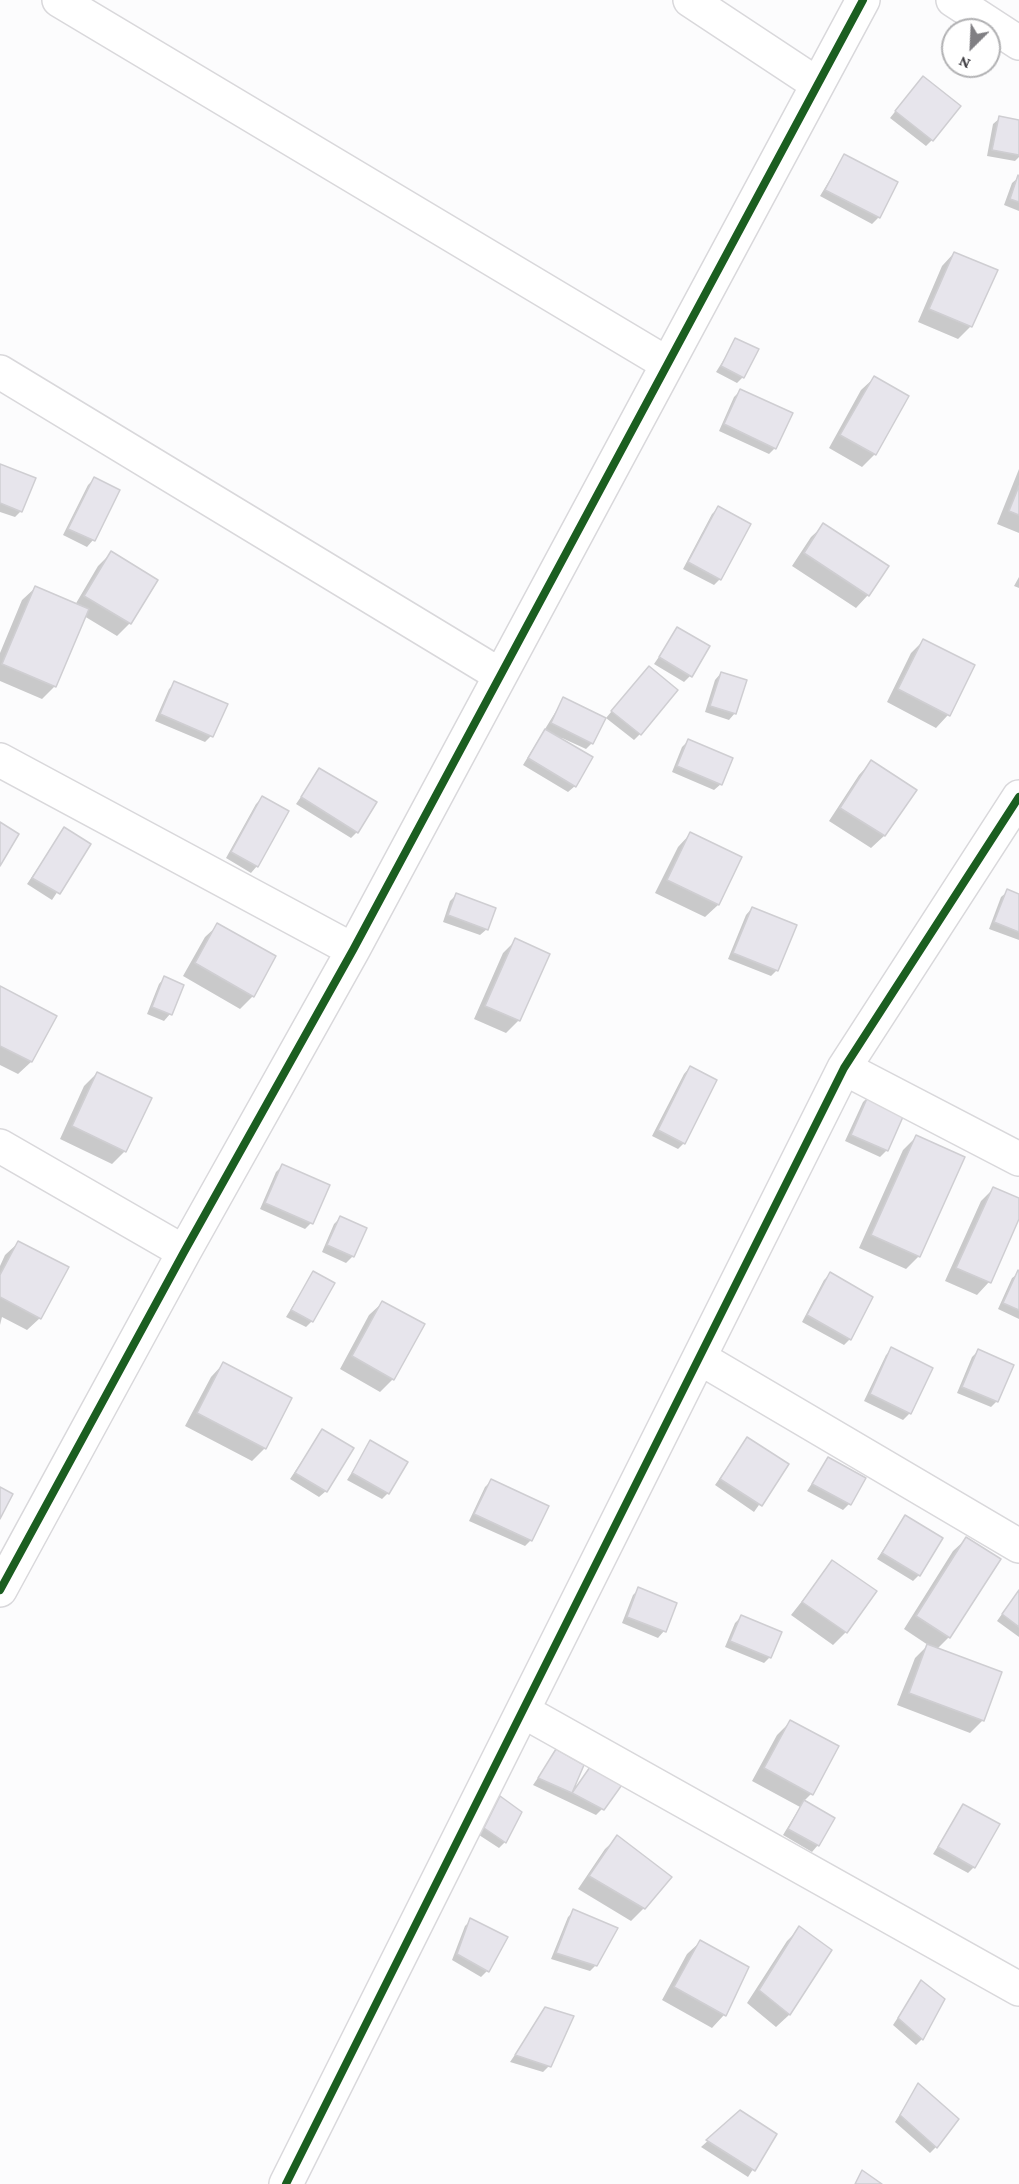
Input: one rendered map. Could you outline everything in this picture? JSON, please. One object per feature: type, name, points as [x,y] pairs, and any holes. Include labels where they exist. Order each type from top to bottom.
[{"type":"street","points":[[59,0],[666,363]]},
{"type":"street","points":[[690,0],[817,84]]},
{"type":"street","points":[[4,1571],[353,950],[666,363],[863,0]]},
{"type":"street","points":[[953,0],[1019,43]]},
{"type":"street","points":[[0,372],[500,675]]},
{"type":"street","points":[[0,760],[353,950]]},
{"type":"street","points":[[286,2184],[844,1068],[1019,797]]},
{"type":"street","points":[[844,1068],[1019,1159]]},
{"type":"street","points":[[0,1146],[184,1252]]},
{"type":"street","points":[[700,1358],[1019,1546]]},
{"type":"street","points":[[523,1711],[1019,1989]]},
{"type":"building","points":[[923,76],[961,106],[933,141],[895,111]]},
{"type":"building","points":[[999,116],[1019,120],[1019,155],[992,150]]},
{"type":"building","points":[[844,154],[898,182],[880,218],[825,190]]},
{"type":"building","points":[[1019,176],[1019,202],[1010,199]]},
{"type":"building","points":[[954,252],[998,270],[972,327],[929,309]]},
{"type":"building","points":[[735,338],[759,349],[744,378],[721,366]]},
{"type":"building","points":[[874,376],[909,396],[876,455],[840,435]]},
{"type":"building","points":[[740,389],[793,413],[776,449],[724,424]]},
{"type":"building","points":[[0,464],[36,478],[22,512],[0,503]]},
{"type":"building","points":[[94,477],[120,490],[95,541],[68,529]]},
{"type":"building","points":[[1019,486],[1019,515],[1009,511]]},
{"type":"building","points":[[718,506],[751,524],[721,580],[688,562]]},
{"type":"building","points":[[823,523],[889,566],[869,596],[804,553]]},
{"type":"building","points":[[111,551],[158,580],[131,624],[84,596]]},
{"type":"building","points":[[35,586],[89,609],[56,687],[2,664]]},
{"type":"building","points":[[677,627],[710,646],[692,677],[659,657]]},
{"type":"building","points":[[923,639],[975,665],[950,716],[898,689]]},
{"type":"building","points":[[649,666],[678,690],[641,735],[611,711]]},
{"type":"building","points":[[721,672],[747,680],[736,714],[710,706]]},
{"type":"building","points":[[174,681],[228,704],[213,737],[160,714]]},
{"type":"building","points":[[563,697],[606,718],[593,744],[551,723]]},
{"type":"building","points":[[545,729],[593,757],[576,787],[528,758]]},
{"type":"building","points":[[688,739],[733,758],[722,785],[677,766]]},
{"type":"building","points":[[871,760],[917,790],[885,836],[840,808]]},
{"type":"building","points":[[319,768],[377,802],[358,833],[301,797]]},
{"type":"building","points":[[262,796],[289,811],[258,867],[231,852]]},
{"type":"building","points":[[0,822],[19,834],[0,866]]},
{"type":"building","points":[[64,827],[91,844],[60,894],[32,878]]},
{"type":"building","points":[[690,832],[742,857],[719,905],[667,880]]},
{"type":"building","points":[[1007,889],[1019,894],[1019,932],[994,922]]},
{"type":"building","points":[[456,893],[496,908],[488,930],[448,915]]},
{"type":"building","points":[[752,907],[797,925],[778,971],[733,953]]},
{"type":"building","points":[[217,923],[276,956],[254,997],[195,963]]},
{"type":"building","points":[[515,938],[550,954],[520,1021],[485,1006]]},
{"type":"building","points":[[164,976],[184,985],[172,1015],[152,1007]]},
{"type":"building","points":[[0,986],[57,1016],[32,1062],[0,1046]]},
{"type":"building","points":[[690,1066],[717,1080],[685,1144],[658,1130]]},
{"type":"building","points":[[97,1072],[152,1098],[126,1152],[72,1126]]},
{"type":"building","points":[[869,1094],[906,1110],[888,1151],[851,1135]]},
{"type":"building","points":[[916,1135],[965,1157],[920,1257],[871,1235]]},
{"type":"building","points":[[282,1164],[330,1185],[313,1224],[265,1203]]},
{"type":"building","points":[[993,1187],[1019,1198],[1019,1219],[991,1283],[956,1268]]},
{"type":"building","points":[[340,1216],[367,1228],[354,1257],[327,1245]]},
{"type":"building","points":[[18,1241],[69,1267],[41,1319],[0,1297],[0,1275]]},
{"type":"building","points":[[313,1271],[335,1283],[313,1322],[291,1310]]},
{"type":"building","points":[[1019,1271],[1019,1310],[1003,1303]]},
{"type":"building","points":[[830,1272],[873,1297],[851,1340],[807,1315]]},
{"type":"building","points":[[382,1301],[425,1324],[394,1380],[352,1356]]},
{"type":"building","points":[[891,1347],[933,1368],[911,1414],[870,1394]]},
{"type":"building","points":[[978,1349],[1014,1365],[998,1402],[962,1387]]},
{"type":"building","points":[[223,1362],[292,1398],[266,1449],[197,1413]]},
{"type":"building","points":[[322,1429],[354,1448],[327,1492],[295,1473]]},
{"type":"building","points":[[747,1437],[789,1464],[762,1506],[720,1479]]},
{"type":"building","points":[[370,1440],[408,1462],[389,1494],[352,1473]]},
{"type":"building","points":[[828,1457],[866,1478],[851,1505],[812,1484]]},
{"type":"building","points":[[491,1479],[549,1506],[532,1541],[474,1514]]},
{"type":"building","points":[[0,1487],[13,1494],[0,1519]]},
{"type":"building","points":[[905,1515],[943,1538],[920,1576],[882,1553]]},
{"type":"building","points":[[966,1537],[1001,1559],[950,1638],[916,1616]]},
{"type":"building","points":[[832,1560],[877,1591],[847,1633],[802,1602]]},
{"type":"building","points":[[638,1587],[677,1603],[666,1632],[627,1617]]},
{"type":"building","points":[[1019,1590],[1019,1627],[1002,1614]]},
{"type":"building","points":[[741,1615],[782,1632],[771,1658],[730,1641]]},
{"type":"building","points":[[927,1644],[1002,1672],[984,1721],[909,1693]]},
{"type":"building","points":[[790,1720],[839,1746],[813,1795],[764,1768]]},
{"type":"building","points":[[556,1749],[584,1765],[572,1793],[538,1778]]},
{"type":"building","points":[[590,1767],[624,1782],[604,1810],[572,1793]]},
{"type":"building","points":[[500,1796],[522,1812],[506,1843],[484,1828]]},
{"type":"building","points":[[804,1800],[835,1818],[819,1846],[788,1829]]},
{"type":"building","points":[[963,1804],[1000,1824],[975,1868],[938,1847]]},
{"type":"building","points":[[617,1835],[672,1877],[645,1909],[589,1876]]},
{"type":"building","points":[[573,1909],[618,1928],[597,1966],[556,1953]]},
{"type":"building","points":[[470,1918],[508,1937],[489,1972],[457,1954]]},
{"type":"building","points":[[799,1926],[832,1950],[790,2015],[759,1990]]},
{"type":"building","points":[[700,1940],[749,1967],[726,2016],[674,1987]]},
{"type":"building","points":[[921,1980],[945,1999],[923,2040],[898,2018]]},
{"type":"building","points":[[545,2007],[574,2016],[551,2067],[515,2055]]},
{"type":"building","points":[[918,2083],[959,2119],[937,2148],[900,2115]]},
{"type":"building","points":[[740,2110],[777,2134],[755,2171],[706,2140]]},
{"type":"building","points":[[862,2170],[882,2184],[855,2184]]},
{"type":"cycle path","points":[[0,1590],[184,1252],[353,950],[863,0]]},
{"type":"cycle path","points":[[286,2184],[844,1068],[1019,797]]}]
